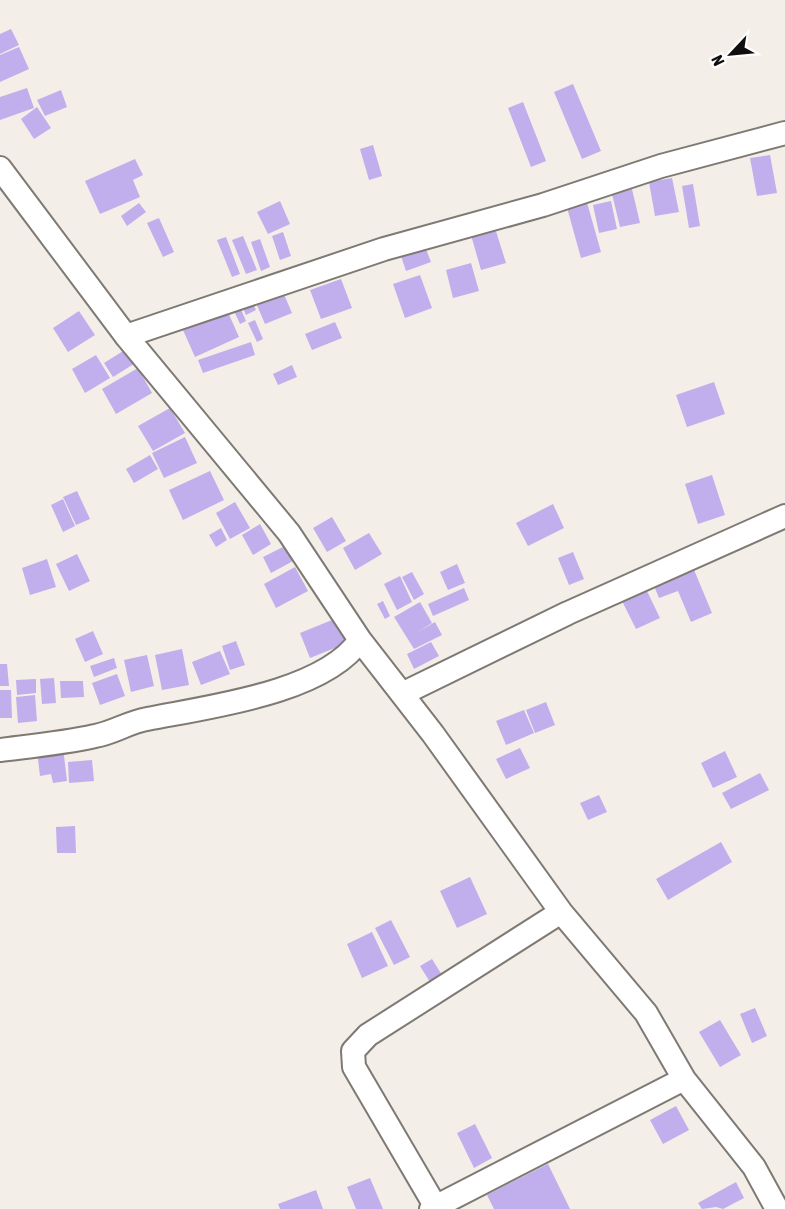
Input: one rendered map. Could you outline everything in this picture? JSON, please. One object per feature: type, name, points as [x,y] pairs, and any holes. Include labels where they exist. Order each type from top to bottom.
[{"type":"street","points":[[126,336],[384,249],[543,205],[661,166],[785,133]]},
{"type":"street","points":[[1,173],[126,336],[289,533],[360,640],[561,912],[646,1013],[684,1079],[754,1167],[777,1209]]},
{"type":"street","points":[[402,694],[568,613],[785,516]]},
{"type":"street","points":[[0,750],[97,736],[144,719],[213,708],[295,684],[350,654],[360,640]]},
{"type":"street","points":[[561,912],[368,1035],[353,1051],[354,1067],[435,1208],[684,1079]]},
{"type":"building","points":[[11,29],[19,45],[0,54],[0,34]]},
{"type":"building","points":[[19,47],[29,69],[0,82],[0,55]]},
{"type":"building","points":[[573,84],[601,151],[582,159],[554,92]]},
{"type":"building","points":[[27,88],[34,108],[0,120],[0,97]]},
{"type":"building","points":[[61,90],[67,107],[45,116],[37,100]]},
{"type":"building","points":[[523,102],[546,161],[531,167],[508,108]]},
{"type":"building","points":[[37,107],[51,128],[34,139],[21,119]]},
{"type":"building","points":[[373,145],[382,176],[369,180],[360,149]]},
{"type":"building","points":[[770,155],[777,193],[757,196],[750,158]]},
{"type":"building","points":[[135,159],[143,175],[133,180],[140,197],[100,214],[85,181]]},
{"type":"building","points":[[672,178],[679,212],[655,216],[649,182]]},
{"type":"building","points":[[693,184],[700,226],[689,228],[682,186]]},
{"type":"building","points":[[632,189],[640,223],[620,227],[612,194]]},
{"type":"building","points":[[586,199],[601,252],[581,258],[566,204]]},
{"type":"building","points":[[280,201],[290,224],[268,234],[257,212]]},
{"type":"building","points":[[611,201],[617,229],[599,233],[593,205]]},
{"type":"building","points":[[139,203],[146,212],[127,226],[121,216]]},
{"type":"building","points":[[159,218],[174,252],[163,257],[147,223]]},
{"type":"building","points":[[495,228],[506,263],[481,270],[471,235]]},
{"type":"building","points":[[283,232],[291,256],[280,260],[272,236]]},
{"type":"building","points":[[243,236],[257,270],[246,274],[232,240]]},
{"type":"building","points":[[226,237],[240,274],[232,277],[217,240]]},
{"type":"building","points":[[260,239],[270,267],[261,271],[251,242]]},
{"type":"building","points":[[424,244],[431,262],[406,271],[400,253]]},
{"type":"building","points":[[471,263],[479,291],[453,298],[446,270]]},
{"type":"building","points":[[420,275],[432,308],[405,318],[393,284]]},
{"type":"building","points":[[341,279],[352,308],[321,319],[310,290]]},
{"type":"building","points":[[283,292],[292,313],[265,324],[256,303]]},
{"type":"building","points":[[248,293],[256,310],[246,315],[238,298]]},
{"type":"building","points":[[236,298],[246,321],[240,324],[230,302]]},
{"type":"building","points":[[227,310],[239,337],[195,357],[183,330]]},
{"type":"building","points":[[79,311],[95,335],[68,352],[53,328]]},
{"type":"building","points":[[255,320],[263,339],[257,342],[248,323]]},
{"type":"building","points":[[335,322],[342,338],[312,350],[305,334]]},
{"type":"building","points":[[251,342],[255,355],[203,373],[198,360]]},
{"type":"building","points":[[128,348],[137,362],[113,377],[104,363]]},
{"type":"building","points":[[96,355],[110,378],[85,393],[72,369]]},
{"type":"building","points":[[292,365],[297,377],[278,385],[273,374]]},
{"type":"building","points":[[138,368],[152,393],[116,414],[102,389]]},
{"type":"building","points":[[714,382],[725,414],[687,427],[676,395]]},
{"type":"building","points":[[170,408],[185,433],[153,451],[138,426]]},
{"type":"building","points":[[185,437],[197,463],[164,478],[152,453]]},
{"type":"building","points":[[150,455],[158,469],[134,483],[126,469]]},
{"type":"building","points":[[210,471],[224,500],[183,520],[169,490]]},
{"type":"building","points":[[712,475],[725,515],[698,524],[685,484]]},
{"type":"building","points":[[77,491],[90,519],[76,525],[63,497]]},
{"type":"building","points":[[63,499],[75,526],[63,532],[51,505]]},
{"type":"building","points":[[235,502],[250,528],[230,539],[216,513]]},
{"type":"building","points":[[553,504],[564,528],[528,546],[516,523]]},
{"type":"building","points":[[332,517],[346,541],[327,552],[313,528]]},
{"type":"building","points":[[260,524],[271,544],[253,555],[242,535]]},
{"type":"building","points":[[221,528],[227,540],[216,547],[209,535]]},
{"type":"building","points":[[369,533],[382,554],[355,570],[343,548]]},
{"type":"building","points":[[287,545],[295,560],[271,573],[263,557]]},
{"type":"building","points":[[573,552],[584,579],[569,585],[558,558]]},
{"type":"building","points":[[77,554],[90,581],[69,591],[56,564]]},
{"type":"building","points":[[47,559],[56,587],[30,595],[22,568]]},
{"type":"building","points":[[457,564],[465,583],[448,590],[440,572]]},
{"type":"building","points":[[692,565],[712,613],[691,622],[678,591],[659,598],[652,581]]},
{"type":"building","points":[[295,567],[308,591],[276,608],[264,584]]},
{"type":"building","points":[[412,572],[424,594],[414,600],[402,577]]},
{"type":"building","points":[[400,576],[412,602],[397,610],[384,584]]},
{"type":"building","points":[[645,587],[660,618],[636,629],[621,599]]},
{"type":"building","points":[[464,588],[469,600],[433,616],[428,604]]},
{"type":"building","points":[[383,601],[390,616],[385,619],[377,604]]},
{"type":"building","points":[[420,602],[432,623],[416,633],[435,622],[442,635],[414,649],[394,617]]},
{"type":"building","points":[[337,618],[347,643],[310,658],[300,633]]},
{"type":"building","points":[[93,631],[103,654],[85,662],[75,639]]},
{"type":"building","points":[[236,641],[245,665],[230,670],[222,646]]},
{"type":"building","points":[[431,642],[439,656],[414,669],[407,654]]},
{"type":"building","points":[[182,649],[189,685],[162,690],[155,655]]},
{"type":"building","points":[[220,651],[230,674],[201,685],[192,662]]},
{"type":"building","points":[[147,655],[154,686],[131,692],[124,660]]},
{"type":"building","points":[[114,658],[117,668],[94,677],[90,666]]},
{"type":"building","points":[[0,664],[7,664],[9,686],[0,686]]},
{"type":"building","points":[[117,674],[125,696],[100,705],[92,683]]},
{"type":"building","points":[[54,678],[56,703],[42,704],[40,679]]},
{"type":"building","points":[[36,679],[36,693],[17,695],[16,680]]},
{"type":"building","points":[[60,681],[83,681],[84,697],[61,698]]},
{"type":"building","points":[[0,690],[11,690],[12,718],[0,718]]},
{"type":"building","points":[[35,695],[37,721],[18,723],[16,697]]},
{"type":"building","points":[[546,702],[555,725],[535,733],[526,710]]},
{"type":"building","points":[[524,710],[534,733],[506,745],[496,721]]},
{"type":"building","points":[[63,747],[67,781],[53,783],[51,774],[40,776],[37,751]]},
{"type":"building","points":[[520,748],[530,768],[506,779],[496,759]]},
{"type":"building","points":[[725,751],[737,777],[713,788],[701,763]]},
{"type":"building","points":[[92,760],[94,781],[69,783],[68,762]]},
{"type":"building","points":[[760,773],[769,790],[731,809],[722,793]]},
{"type":"building","points":[[599,795],[607,812],[588,820],[580,803]]},
{"type":"building","points":[[75,826],[76,853],[57,853],[56,827]]},
{"type":"building","points":[[721,842],[732,862],[668,900],[656,879]]},
{"type":"building","points":[[470,877],[487,914],[457,928],[440,891]]},
{"type":"building","points":[[391,920],[410,957],[394,965],[375,928]]},
{"type":"building","points":[[372,932],[388,966],[362,978],[347,944]]},
{"type":"building","points":[[432,959],[442,975],[430,982],[420,966]]},
{"type":"building","points":[[755,1008],[767,1036],[752,1043],[740,1014]]},
{"type":"building","points":[[720,1020],[741,1055],[720,1067],[699,1032]]},
{"type":"building","points":[[676,1106],[689,1130],[663,1144],[650,1120]]},
{"type":"building","points":[[475,1124],[492,1158],[474,1168],[457,1133]]},
{"type":"building","points":[[548,1164],[570,1209],[494,1209],[487,1195]]},
{"type":"building","points":[[370,1178],[383,1209],[356,1209],[347,1187]]},
{"type":"building","points":[[736,1182],[744,1198],[723,1209],[716,1207],[702,1209],[698,1203]]},
{"type":"building","points":[[316,1190],[323,1209],[280,1209],[278,1204]]}]
